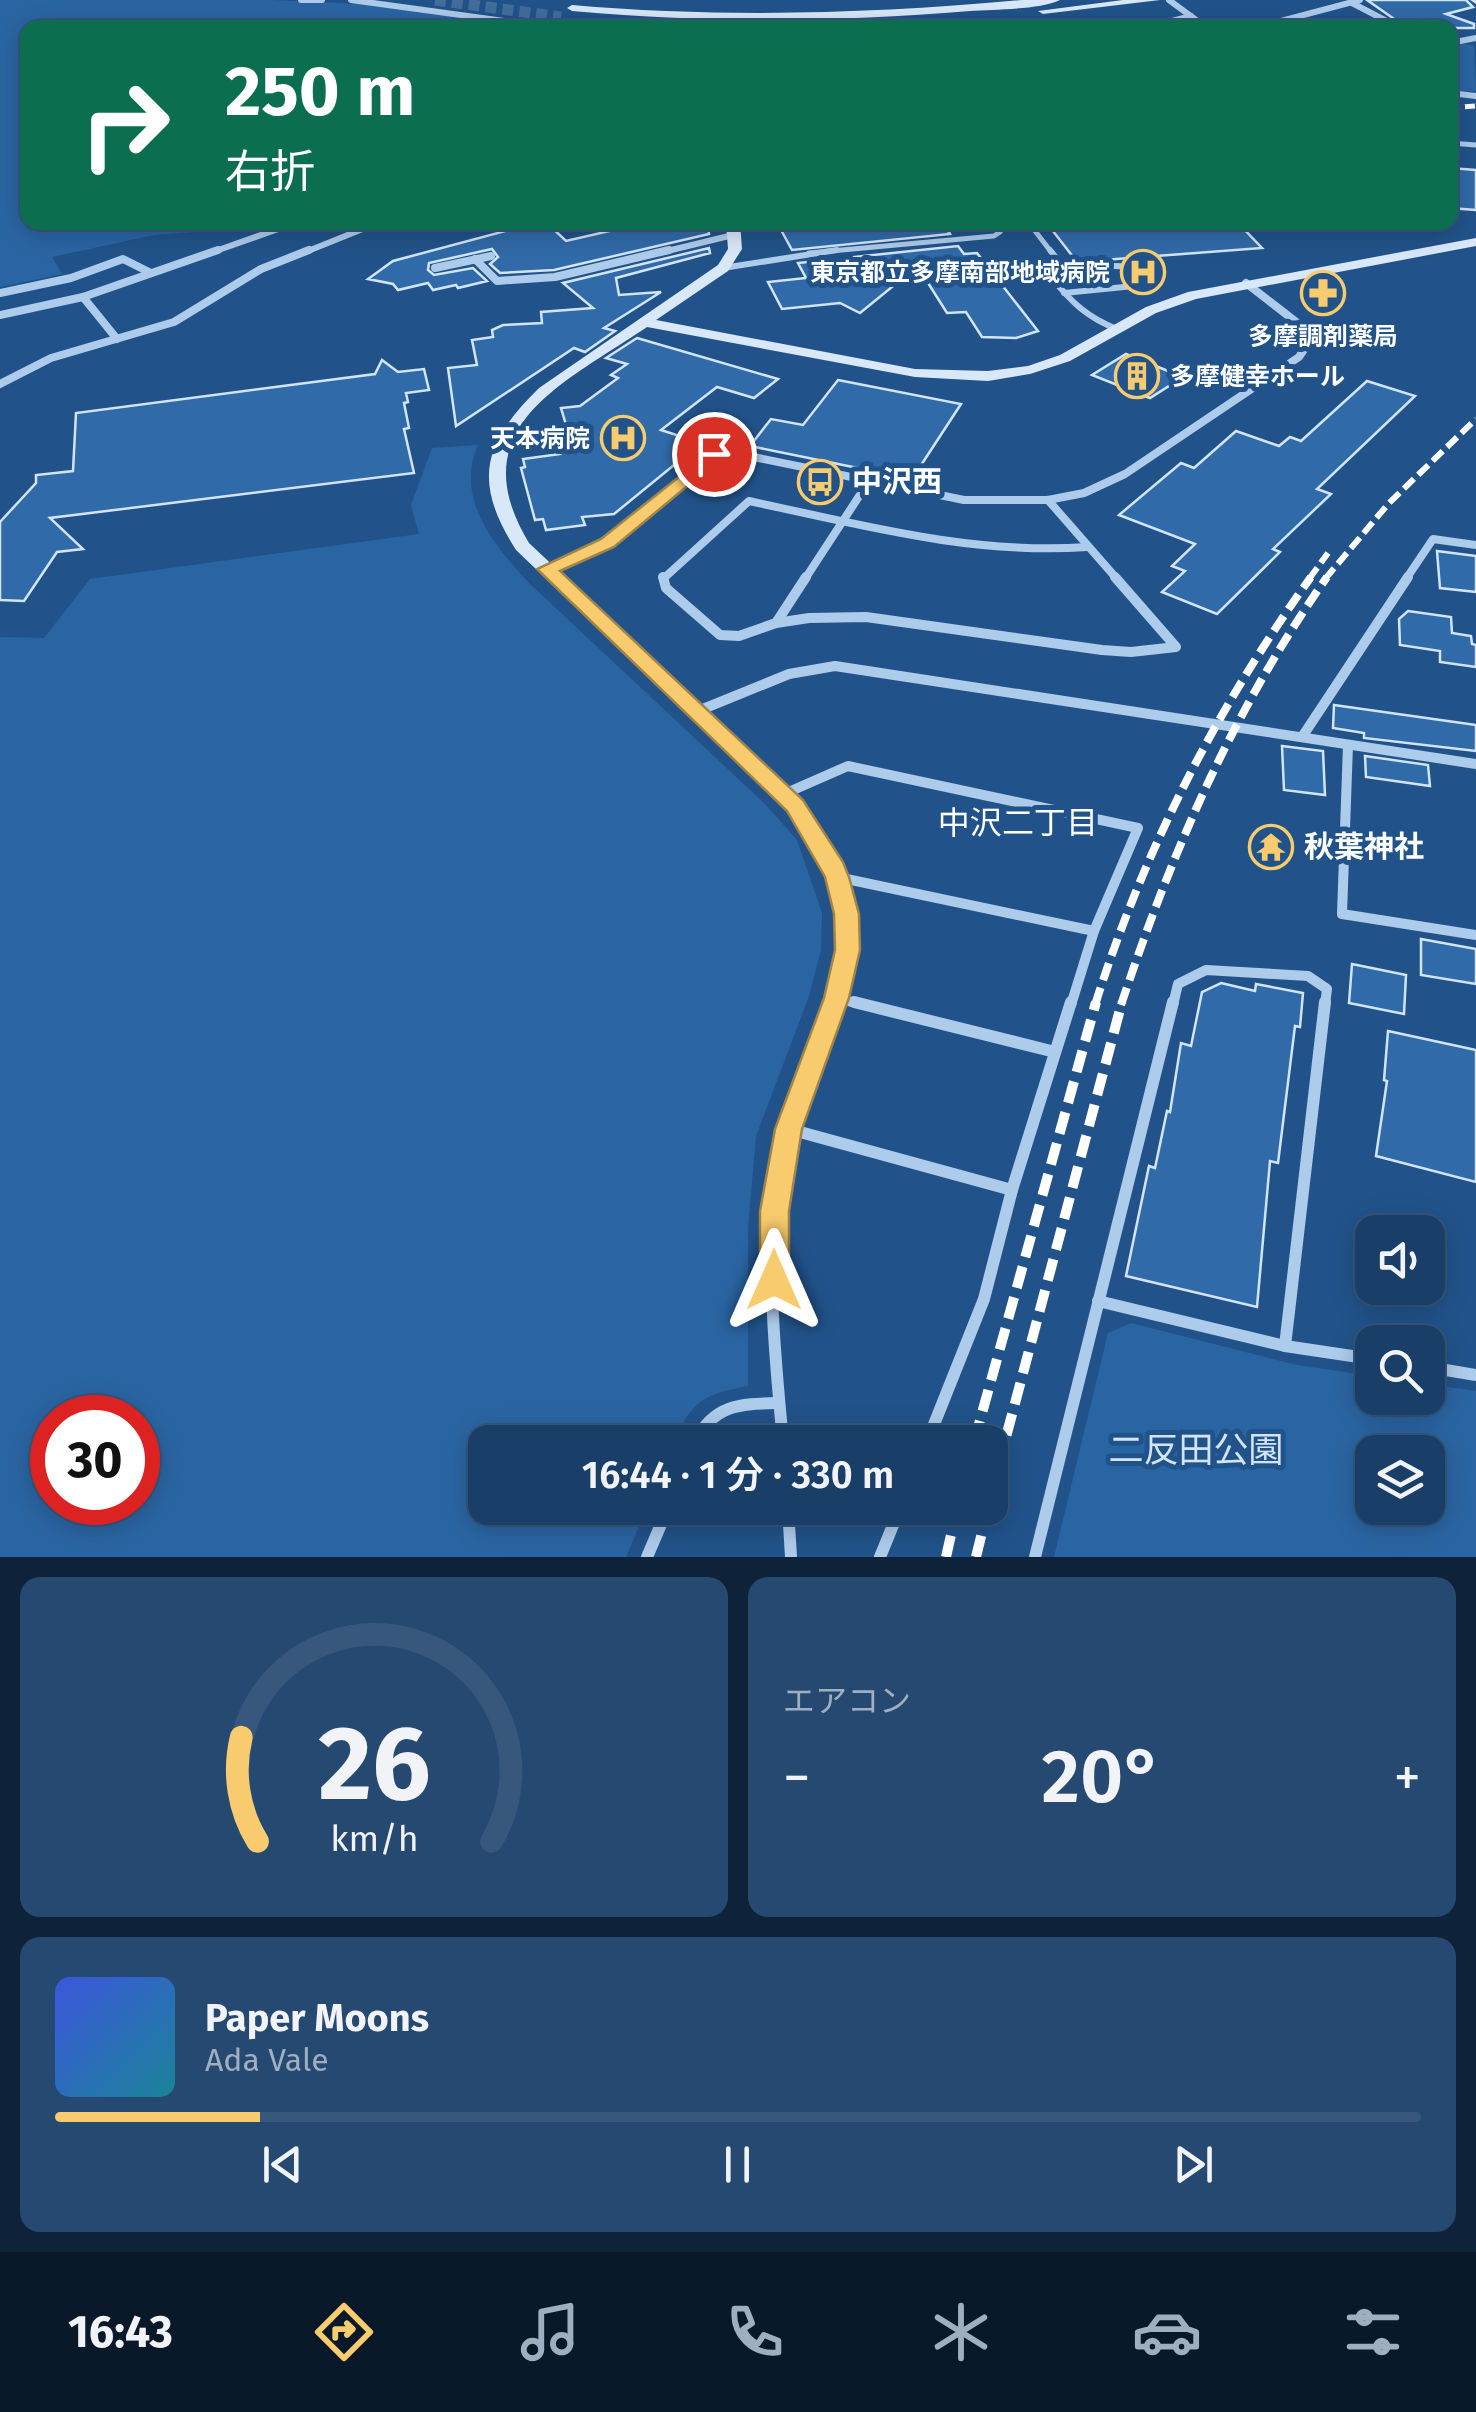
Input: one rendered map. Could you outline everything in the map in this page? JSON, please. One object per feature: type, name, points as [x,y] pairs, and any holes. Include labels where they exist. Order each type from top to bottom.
[{"type":"street","points":[[302,0],[322,0]]},
{"type":"street","points":[[350,0],[540,20]]},
{"type":"street","points":[[572,8],[744,19],[872,16],[1056,0]]},
{"type":"street","points":[[937,20],[1155,0]]},
{"type":"street","points":[[1169,0],[1196,20]]},
{"type":"street","points":[[1284,20],[1360,0]]},
{"type":"street","points":[[1351,2],[1386,20]]},
{"type":"street","points":[[982,7],[978,12],[994,16]]},
{"type":"street","points":[[1176,20],[1191,16]]},
{"type":"street","points":[[0,315],[83,297],[275,230]]},
{"type":"street","points":[[0,384],[34,364],[174,322],[261,269],[360,230]]},
{"type":"street","points":[[474,260],[497,282],[555,276],[729,230]]},
{"type":"street","points":[[733,230],[732,259],[723,268],[544,391],[513,422],[498,447],[495,494],[503,517],[522,546],[784,794],[815,833],[837,877],[846,914],[848,950],[836,998],[788,1129],[775,1211],[781,1425]]},
{"type":"street","points":[[643,322],[914,373],[1006,374],[1047,365],[1170,302],[1246,283],[1476,242]]},
{"type":"street","points":[[435,268],[491,256]]},
{"type":"street","points":[[0,293],[71,278],[124,259],[150,273]]},
{"type":"street","points":[[547,569],[608,543],[724,451],[964,500],[1048,500],[1084,493],[1125,474],[1299,358],[1307,345],[1300,326],[1246,283]]},
{"type":"street","points":[[83,297],[117,339]]},
{"type":"street","points":[[776,623],[869,481]]},
{"type":"street","points":[[1048,500],[1176,647],[1131,652],[1102,650],[866,617],[824,617],[776,623],[740,636],[720,635],[666,588],[662,578],[749,501],[961,547],[1034,552],[1087,547]]},
{"type":"street","points":[[1302,737],[1332,686],[1433,540],[1476,545]]},
{"type":"street","points":[[698,711],[789,674],[835,666],[1476,764]]},
{"type":"street","points":[[1348,744],[1342,914],[1476,935]]},
{"type":"street","points":[[784,794],[848,766],[1138,828],[1094,931],[1012,1190],[984,1299],[933,1425]]},
{"type":"street","points":[[837,877],[1094,931]]},
{"type":"street","points":[[1035,1557],[1178,984],[1206,970],[1308,976],[1327,989],[1285,1346]]},
{"type":"street","points":[[836,998],[1055,1052]]},
{"type":"street","points":[[788,1129],[1012,1190]]},
{"type":"street","points":[[1098,1301],[1285,1346],[1355,1356]]},
{"type":"street","points":[[1445,1369],[1476,1374]]},
{"type":"street","points":[[704,1425],[708,1416],[724,1405],[779,1403]]},
{"type":"street","points":[[647,1557],[661,1525]]},
{"type":"street","points":[[789,1525],[791,1557]]},
{"type":"street","points":[[880,1557],[893,1525]]},
{"type":"lane","points":[[723,268],[740,268],[793,254],[994,236],[999,230]]},
{"type":"lane","points":[[1034,230],[1065,269]]},
{"type":"lane","points":[[1064,294],[1138,287],[1148,280],[1137,267],[1126,264],[1065,269],[1052,278],[1064,294],[1082,314],[1117,328]]},
{"type":"green space","points":[[0,0],[271,0],[379,5],[492,20],[20,20],[20,230],[221,230],[154,235],[52,257],[62,274],[0,287]]},
{"type":"green space","points":[[1458,44],[1474,46],[1476,91],[1458,91]]},
{"type":"green space","points":[[478,445],[471,484],[475,503],[503,553],[529,583],[765,804],[797,840],[822,913],[821,950],[809,996],[756,1136],[748,1227],[748,1386],[701,1401],[682,1425],[468,1425],[468,1525],[640,1525],[626,1557],[0,1557],[0,637],[44,638],[90,579],[419,534],[411,505],[432,448]]},
{"type":"green space","name":"二反田公園","points":[[1131,1323],[1297,1365],[1355,1374],[1355,1415],[1445,1415],[1445,1386],[1476,1391],[1476,1557],[1054,1557],[1108,1333]]},
{"type":"building","points":[[1367,0],[1466,0],[1473,7],[1446,14],[1474,24],[1474,28],[1458,28],[1458,20],[1396,20]]},
{"type":"building","points":[[1458,169],[1476,170],[1476,210],[1458,209]]},
{"type":"building","points":[[509,230],[554,230],[566,241],[614,230],[709,230],[709,234],[554,270],[500,273],[490,264],[498,257],[492,249],[429,263],[428,270],[434,275],[473,268],[487,281],[458,288],[456,285],[433,290],[428,283],[398,290],[393,284],[368,279],[393,261]]},
{"type":"building","points":[[781,230],[948,230],[950,234],[792,250]]},
{"type":"building","name":"東京都立多摩南部地域病院","points":[[1052,230],[1245,230],[1262,248],[1077,262]]},
{"type":"building","points":[[958,246],[964,254],[977,253],[1038,331],[1016,338],[982,337],[966,312],[947,313],[923,275],[914,269],[860,313],[840,303],[782,309],[768,282],[806,278],[798,263]]},
{"type":"building","points":[[709,248],[710,253],[616,278],[619,295],[661,292],[604,328],[615,331],[585,352],[574,348],[456,426],[448,368],[477,365],[472,340],[493,337],[492,330],[503,325],[542,323],[541,312],[593,308],[563,283]]},
{"type":"building","name":"天本病院","points":[[637,338],[778,379],[754,398],[717,387],[661,430],[701,443],[614,514],[582,517],[585,525],[546,530],[543,519],[535,520],[521,468],[525,467],[523,459],[560,454],[555,439],[570,438],[561,408],[580,406],[618,378],[611,375],[627,364],[606,358]]},
{"type":"building","name":"多摩健幸ホール","points":[[1126,354],[1183,377],[1150,398],[1092,375]]},
{"type":"building","points":[[382,360],[398,372],[424,369],[429,390],[406,393],[408,402],[404,403],[409,428],[404,429],[414,473],[50,518],[83,549],[57,552],[24,601],[0,600],[0,522],[36,483],[36,475],[73,471],[76,413],[375,374]]},
{"type":"building","points":[[838,380],[961,404],[912,479],[750,446],[771,419],[803,425]]},
{"type":"building","points":[[1367,381],[1415,396],[1317,489],[1331,494],[1273,549],[1280,552],[1217,614],[1162,592],[1185,571],[1172,566],[1195,544],[1119,515],[1181,463],[1194,468],[1236,431],[1279,446],[1290,437],[1301,441]]},
{"type":"building","points":[[1437,551],[1476,556],[1476,592],[1440,588]]},
{"type":"building","points":[[1408,611],[1451,617],[1452,633],[1471,636],[1472,644],[1476,645],[1476,667],[1440,662],[1440,651],[1400,645],[1399,619]]},
{"type":"building","points":[[1334,705],[1476,725],[1476,751],[1364,738],[1364,733],[1333,728]]},
{"type":"building","points":[[1282,746],[1323,751],[1325,795],[1284,790]]},
{"type":"building","points":[[1365,756],[1428,765],[1430,786],[1366,777]]},
{"type":"building","points":[[1421,939],[1476,949],[1476,984],[1421,975]]},
{"type":"building","points":[[1352,964],[1406,975],[1404,1014],[1349,1003]]},
{"type":"building","points":[[1221,983],[1255,991],[1256,984],[1303,993],[1300,1027],[1295,1026],[1278,1163],[1270,1161],[1257,1307],[1126,1276],[1149,1166],[1155,1168],[1167,1111],[1170,1112],[1181,1043],[1191,1046],[1202,992]]},
{"type":"building","points":[[1388,1031],[1476,1050],[1476,1182],[1376,1156],[1387,1081],[1384,1080]]},
{"type":"tunnel","points":[[435,0],[561,17]]},
{"type":"railway","points":[[1458,107],[1476,106]]},
{"type":"railway","points":[[1325,579],[1389,503],[1476,419]]},
{"type":"railway","points":[[1309,579],[1328,553]]},
{"type":"railway","points":[[1096,1002],[1136,891],[1186,782],[1244,678],[1311,577]]},
{"type":"railway","points":[[1122,1003],[1162,891],[1208,783],[1262,679],[1327,577]]},
{"type":"railway","points":[[979,1425],[1096,1002]]},
{"type":"railway","points":[[1008,1430],[1122,1003]]},
{"type":"railway","points":[[946,1557],[953,1525]]},
{"type":"railway","points":[[976,1557],[984,1525]]},
{"type":"place","name":"東京都立多摩南部地域病院","points":[[1143,272]]},
{"type":"place","name":"多摩調剤薬局","points":[[1323,293]]},
{"type":"place","name":"多摩健幸ホール","points":[[1137,376]]},
{"type":"place","name":"天本病院","points":[[623,438]]},
{"type":"place","name":"中沢西","points":[[820,482]]},
{"type":"place","name":"秋葉神社","points":[[1271,847]]},
{"type":"district","name":"中沢二丁目","points":[[1018,823]]},
{"type":"route","points":[[714,454],[608,543],[547,569],[795,806],[815,833],[837,877],[846,914],[848,950],[836,998],[788,1129],[775,1211],[774,1280]]}]
